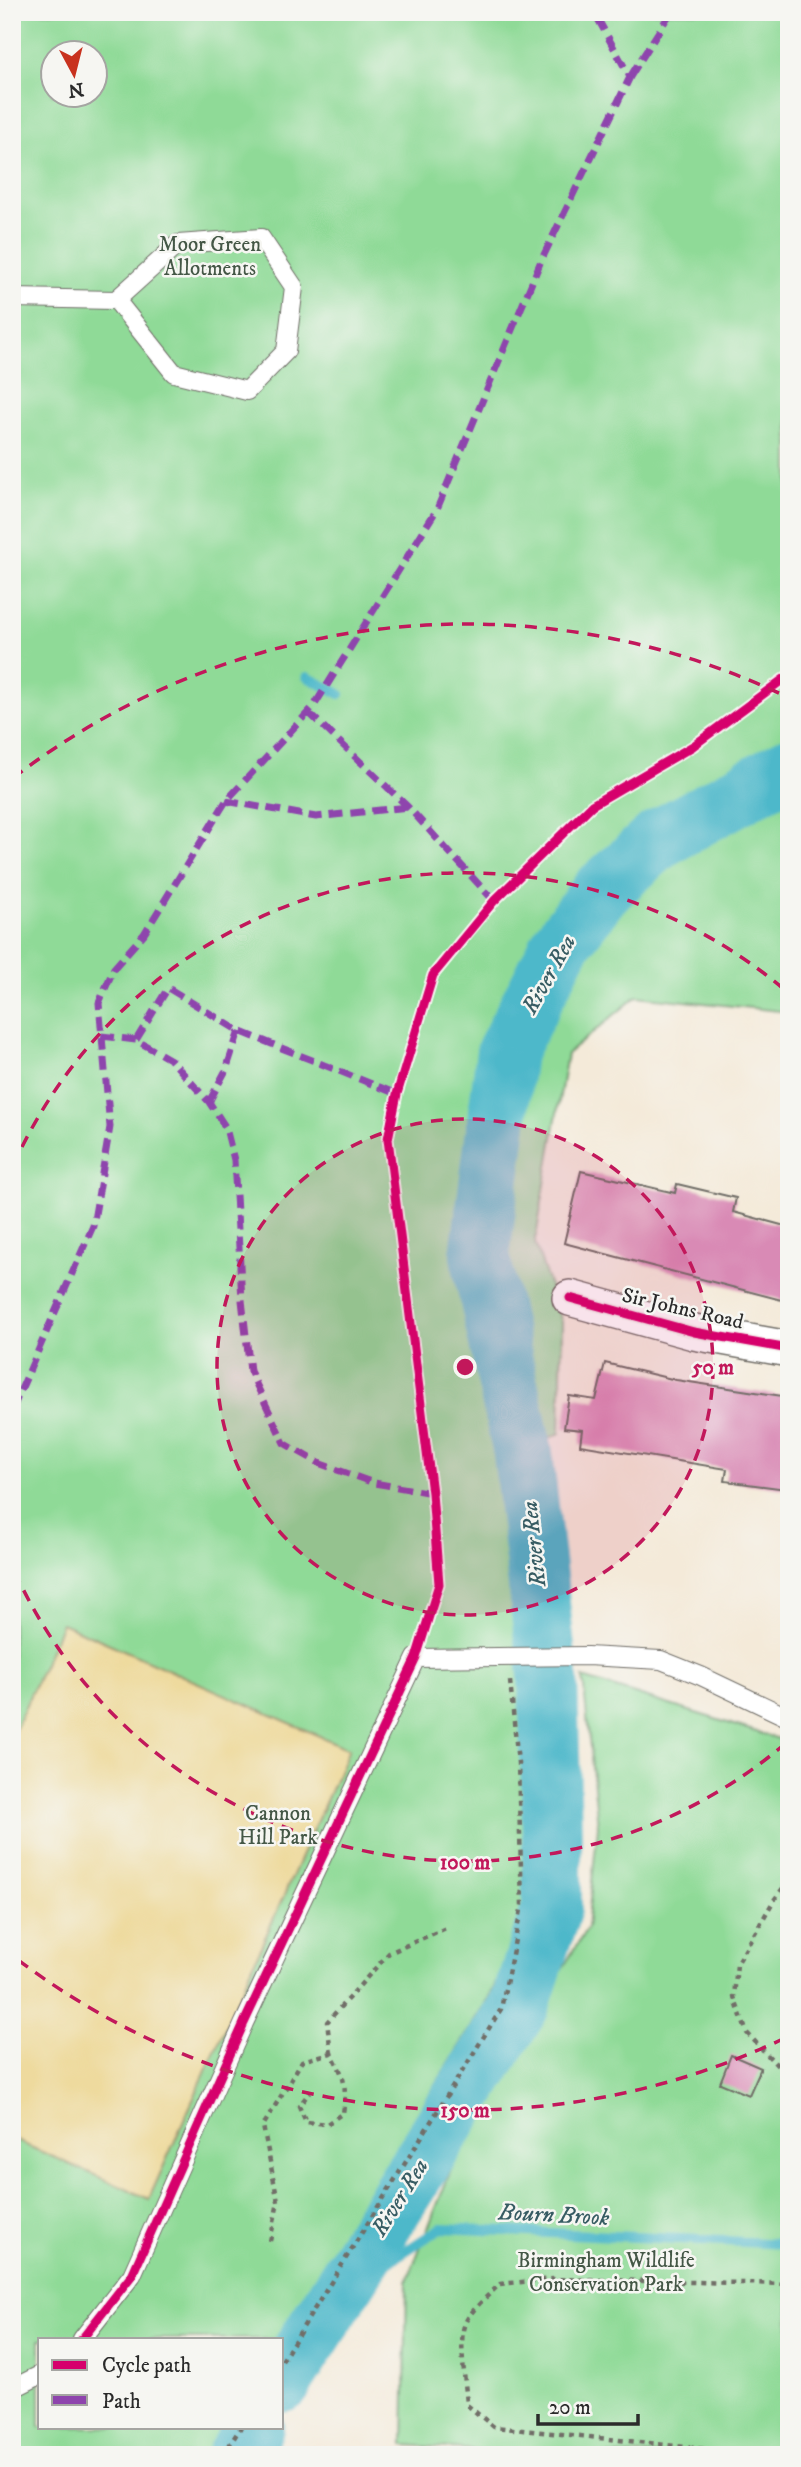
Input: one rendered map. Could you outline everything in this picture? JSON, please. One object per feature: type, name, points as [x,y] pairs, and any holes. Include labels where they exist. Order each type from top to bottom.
[{"type":"street","name":"Sir Johns Road","points":[[570,1298],[694,1332],[789,1349]]},
{"type":"lane","points":[[12,298],[116,300],[177,244],[261,238],[294,287],[286,351],[247,391],[174,373],[116,300]]},
{"type":"lane","points":[[83,2338],[132,2275],[250,2010],[416,1658],[587,1656],[661,1660],[789,1718]]},
{"type":"lane","points":[[12,2389],[38,2376]]},
{"type":"path","points":[[284,2358],[501,2009],[522,1905],[514,1657]]},
{"type":"path","points":[[789,1880],[774,1900],[737,1964],[734,1997],[747,2034],[789,2078]]},
{"type":"path","points":[[310,2091],[299,2106],[306,2122],[327,2124],[343,2113],[346,2089],[342,2072],[331,2053],[327,2022],[389,1952],[446,1928]]},
{"type":"path","points":[[271,2241],[278,2202],[263,2126],[302,2062],[331,2053]]},
{"type":"path","points":[[763,2455],[494,2427],[467,2405],[463,2362],[464,2326],[478,2306],[500,2284],[553,2279],[789,2284]]},
{"type":"path","points":[[223,2455],[240,2428]]},
{"type":"green space","points":[[12,12],[789,12],[789,1012],[637,996],[567,1054],[535,1243],[562,1322],[560,1433],[505,1459],[545,1836],[531,1913],[486,2003],[280,2338],[38,2338],[38,2428],[224,2428],[208,2455],[12,2455]]},
{"type":"green space","name":"Birmingham Wildlife Conservation Park","points":[[583,1678],[789,1742],[789,2455],[552,2455],[404,2445],[407,2281],[470,2122],[587,1928],[598,1826]]},
{"type":"sand","points":[[62,1623],[349,1749],[149,2199],[12,2139],[12,1736]]},
{"type":"building","points":[[581,1171],[675,1193],[677,1184],[736,1198],[733,1212],[789,1227],[789,1302],[564,1243]]},
{"type":"building","points":[[605,1363],[676,1380],[789,1397],[789,1470],[786,1489],[725,1481],[727,1469],[580,1445],[582,1430],[564,1428],[569,1396],[596,1400]]},
{"type":"building","points":[[731,2055],[761,2068],[749,2095],[720,2083]]},
{"type":"waterway","points":[[307,677],[340,694]]},
{"type":"waterway","name":"River Rea","points":[[284,2380],[519,2007],[552,1907],[548,1674],[523,1453],[480,1255],[506,1052],[562,942],[601,891],[659,839],[789,767]]},
{"type":"waterway","name":"Bourn Brook","points":[[337,2295],[441,2228],[789,2244]]},
{"type":"waterway","name":"River Rea","points":[[237,2455],[253,2428]]},
{"type":"marked path","points":[[12,1410],[93,1226],[110,1127],[99,1003],[114,968],[144,934],[226,801],[314,706],[437,509],[540,263],[630,77],[594,12]]},
{"type":"marked path","points":[[630,77],[671,12]]},
{"type":"marked path","points":[[308,712],[408,807],[494,901]]},
{"type":"marked path","points":[[226,801],[316,817],[408,807]]},
{"type":"marked path","points":[[136,1040],[168,988],[239,1031],[397,1094]]},
{"type":"marked path","points":[[209,1102],[226,1070],[239,1031]]},
{"type":"marked path","points":[[101,1036],[136,1040],[171,1060],[209,1102],[226,1128],[234,1160],[242,1300],[250,1371],[284,1443],[321,1464],[374,1483],[432,1493]]},
{"type":"cycle path","points":[[83,2338],[132,2275],[244,2023],[416,1658],[439,1584],[432,1493],[388,1139],[397,1094],[433,975],[494,901],[592,805],[693,746],[789,675]]},
{"type":"cycle path","points":[[570,1298],[694,1332],[789,1349]]},
{"type":"park label","name":"Moor Green Allotments","points":[[210,256]]},
{"type":"park label","name":"Cannon Hill Park","points":[[278,1825]]}]
